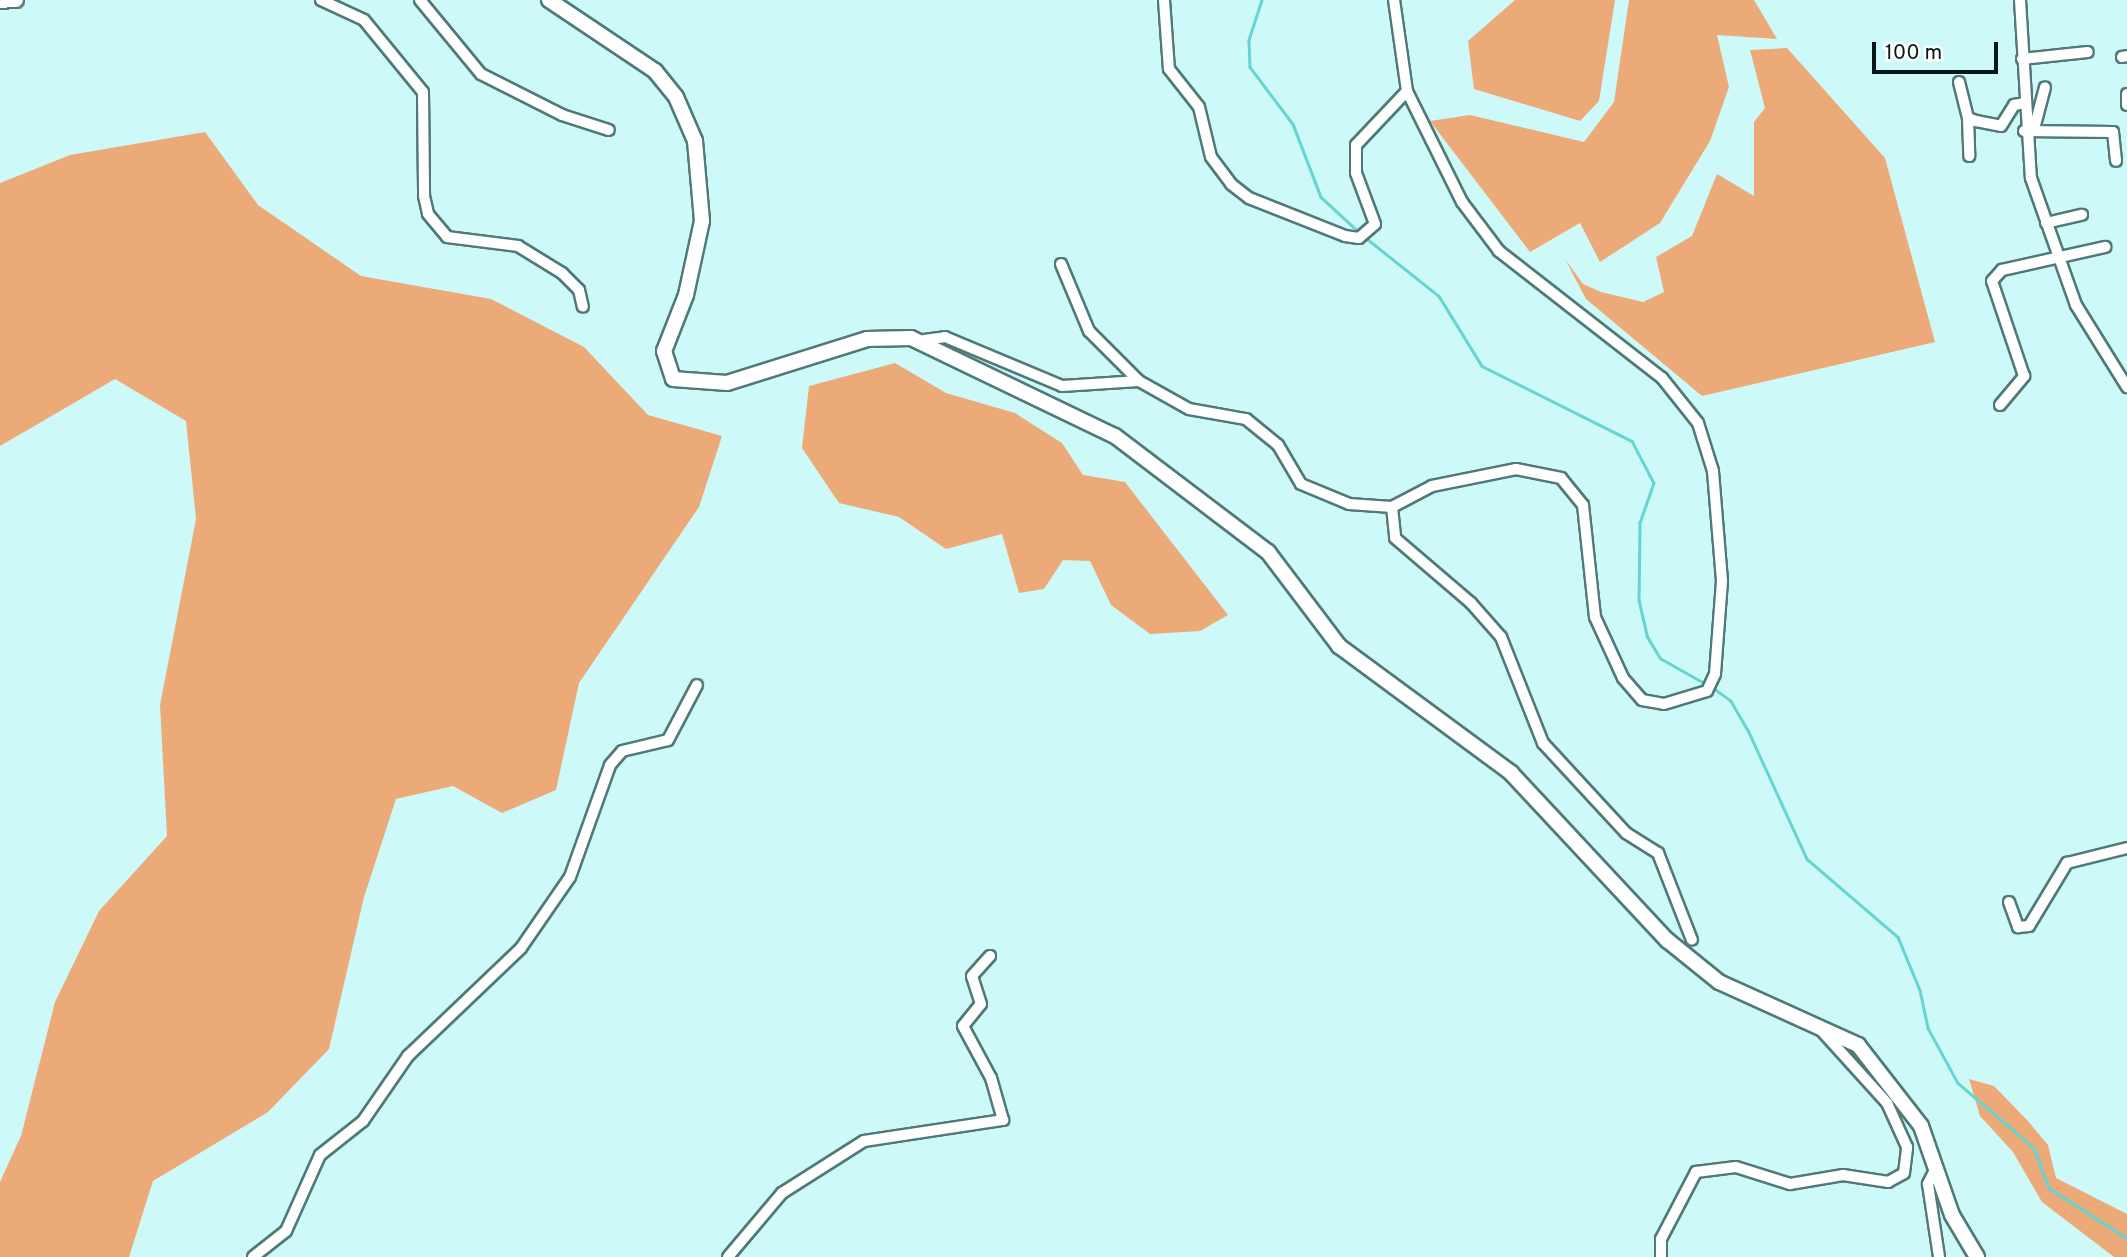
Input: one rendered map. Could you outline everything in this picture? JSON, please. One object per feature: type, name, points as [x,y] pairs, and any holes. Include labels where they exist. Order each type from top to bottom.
[{"type":"main road","points":[[0,1],[16,0]]},
{"type":"main road","points":[[549,0],[655,71],[676,97],[695,141],[702,221],[686,295],[664,351],[673,379],[714,385],[867,339],[925,340],[1086,418],[1148,458],[1268,552],[1339,646],[1511,773],[1667,940],[1719,982],[1817,1024],[1858,1045],[1907,1101],[1935,1170],[1977,1257]]},
{"type":"street","points":[[321,0],[364,20],[423,92],[424,196],[428,214],[447,237],[518,246],[562,273],[579,289],[583,307]]},
{"type":"street","points":[[420,0],[481,74],[573,120],[609,130]]},
{"type":"street","points":[[1164,0],[1169,69],[1199,107],[1211,157],[1231,184],[1250,198],[1360,238],[1375,224],[1356,173],[1356,145],[1407,91]]},
{"type":"street","points":[[1061,264],[1088,331],[1139,381],[1189,409],[1246,419],[1278,445],[1301,484],[1316,495],[1392,507],[1433,486],[1488,472],[1516,469],[1561,478],[1583,505],[1595,617],[1623,678],[1642,700],[1664,704],[1707,691],[1715,674],[1721,560],[1713,471],[1698,424],[1637,356],[1499,251],[1437,160],[1407,91],[1394,0]]},
{"type":"street","points":[[2020,0],[2024,103],[2046,223],[2056,258],[2076,305],[2127,387]]},
{"type":"street","points":[[2022,60],[2088,52]]},
{"type":"street","points":[[1959,82],[1968,118],[1969,156]]},
{"type":"street","points":[[2029,130],[2045,87]]},
{"type":"street","points":[[2127,94],[2127,105]]},
{"type":"street","points":[[1968,118],[2001,126],[2014,105],[2024,103]]},
{"type":"street","points":[[2029,130],[2113,132],[2116,161]]},
{"type":"street","points":[[2046,223],[2082,215]]},
{"type":"street","points":[[2000,405],[2024,376],[1993,281],[2002,270],[2105,247]]},
{"type":"street","points":[[925,340],[945,338],[1062,386],[1139,381]]},
{"type":"street","points":[[1392,507],[1395,538],[1472,603],[1501,637],[1543,743],[1626,833],[1658,853],[1692,940]]},
{"type":"street","points":[[253,1257],[282,1236],[320,1155],[363,1122],[408,1056],[521,948],[570,877],[610,765],[622,751],[668,740],[697,685]]},
{"type":"street","points":[[2009,902],[2018,928],[2029,926],[2067,863],[2127,848]]},
{"type":"street","points":[[732,1255],[782,1193],[864,1141],[1003,1120],[991,1078],[963,1026],[981,1004],[972,976],[990,956]]},
{"type":"street","points":[[1661,1257],[1661,1239],[1696,1172],[1736,1167],[1790,1184],[1843,1175],[1888,1182],[1904,1173],[1907,1147],[1887,1103],[1817,1024]]},
{"type":"street","points":[[1935,1170],[1928,1184],[1939,1257]]},
{"type":"shaded area","points":[[1515,0],[1615,0],[1599,101],[1580,121],[1474,89],[1468,41]]},
{"type":"shaded area","points":[[1629,0],[1754,0],[1777,39],[1717,35],[1729,87],[1710,141],[1660,223],[1600,262],[1580,223],[1530,252],[1430,121],[1470,115],[1584,142],[1614,102]]},
{"type":"shaded area","points":[[1787,48],[1885,158],[1935,342],[1702,396],[1586,299],[1565,259],[1583,284],[1601,292],[1643,302],[1664,292],[1656,257],[1692,236],[1717,174],[1754,196],[1754,122],[1765,108],[1750,50]]},
{"type":"shaded area","points":[[205,132],[258,205],[361,276],[491,299],[584,347],[648,415],[722,436],[699,507],[579,683],[556,790],[502,813],[453,786],[396,799],[364,897],[329,1049],[268,1112],[153,1181],[129,1257],[0,1257],[0,1182],[21,1136],[55,1002],[99,911],[167,836],[160,705],[196,519],[186,421],[115,379],[0,446],[0,183],[70,155]]},
{"type":"shaded area","points":[[895,363],[946,393],[1015,413],[1062,443],[1083,475],[1125,482],[1228,615],[1200,631],[1150,634],[1111,605],[1090,561],[1063,560],[1044,589],[1019,593],[1002,534],[946,549],[899,517],[839,503],[802,448],[809,386]]},
{"type":"shaded area","points":[[1969,1079],[1994,1086],[2027,1120],[2048,1145],[2056,1178],[2127,1214],[2127,1257],[2114,1257],[2042,1202],[2013,1152],[1980,1116]]},
{"type":"waterway","points":[[1262,0],[1249,40],[1250,67],[1293,124],[1321,197],[1361,234]]},
{"type":"waterway","points":[[1366,238],[1439,296],[1482,366],[1632,441],[1654,483],[1640,523],[1639,600],[1647,636],[1660,658],[1706,684]]},
{"type":"waterway","points":[[1712,687],[1731,701],[1748,730],[1807,859],[1898,937],[1920,990],[1928,1028],[1958,1083],[2034,1148],[2049,1188],[2127,1238]]}]
